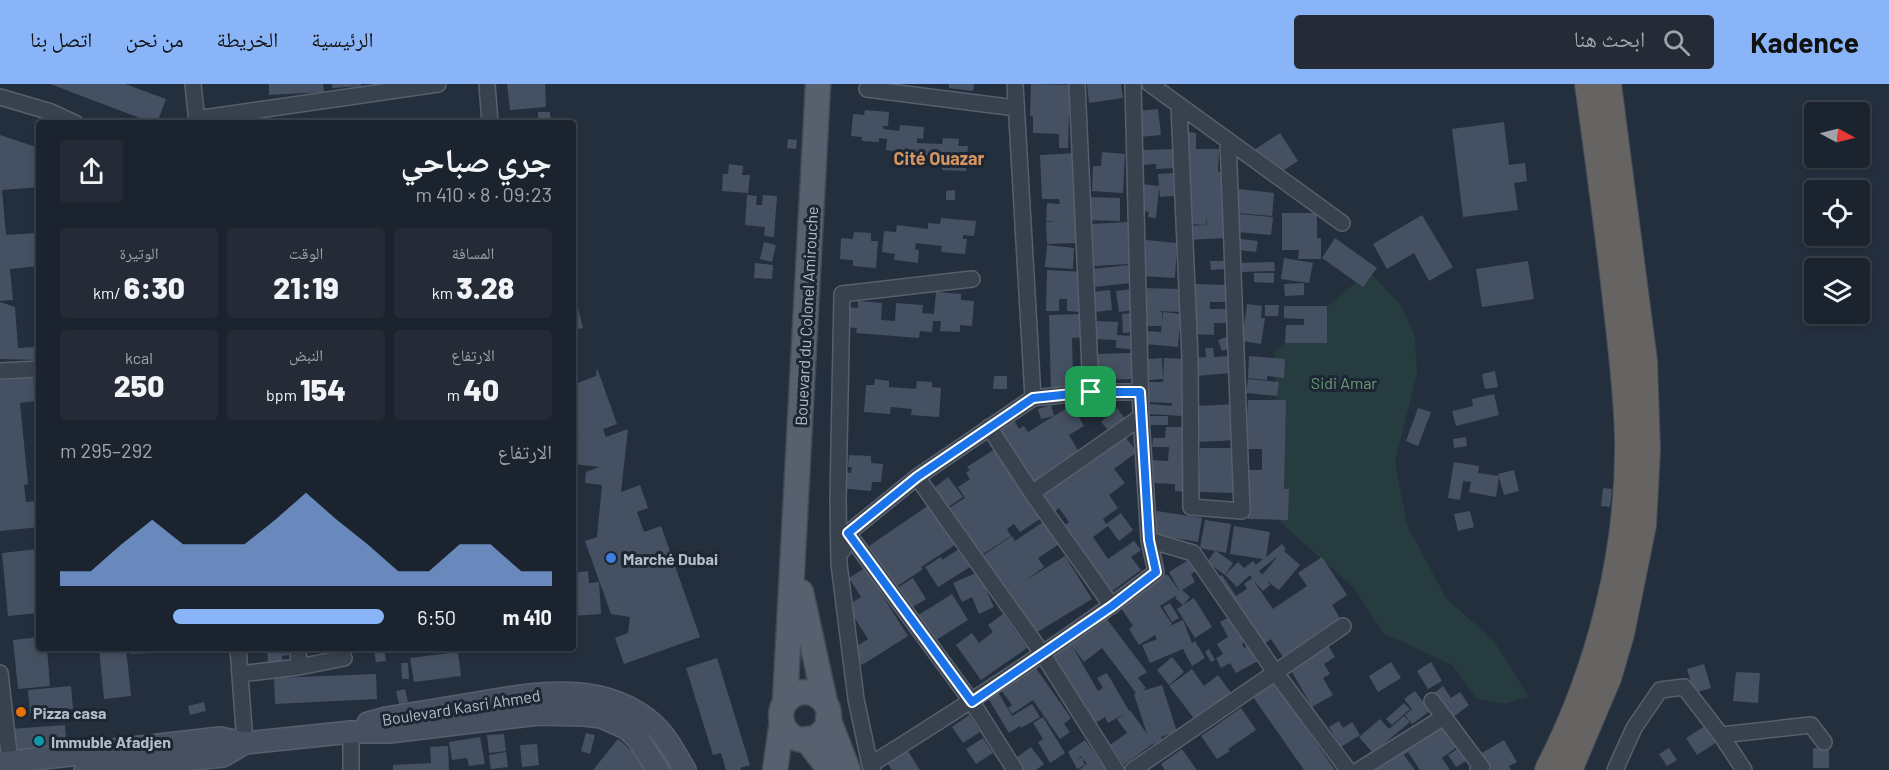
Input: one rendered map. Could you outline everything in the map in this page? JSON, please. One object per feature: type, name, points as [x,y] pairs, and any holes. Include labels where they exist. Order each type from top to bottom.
[{"type":"highway","points":[[1548,770],[1562,743],[1588,676],[1607,611],[1620,549],[1625,497],[1628,438],[1624,372],[1605,204],[1588,84]]},
{"type":"highway","points":[[1569,770],[1608,678],[1621,634],[1643,525],[1647,450],[1644,361],[1608,84]]},
{"type":"main road","name":"Bouevard du Colonel Amirouche","points":[[775,770],[792,725],[793,548],[818,84]]},
{"type":"main road","name":"Bouevard du Colonel Amirouche","points":[[793,548],[804,610],[827,710],[864,768]]},
{"type":"main road","name":"Boulevard Kasri Ahmed","points":[[351,732],[367,723],[386,718],[526,694],[552,692],[578,694],[612,700],[633,710],[654,725],[686,770]]},
{"type":"main road","points":[[792,725],[819,735],[827,725],[827,710],[820,697],[805,692],[790,697],[792,725],[830,770]]},
{"type":"main road","name":"Boulevard Kasri Ahmed","points":[[5,762],[220,738],[244,743],[351,732],[390,732],[538,714],[601,717],[626,728],[638,739],[658,770]]},
{"type":"main road","name":"Boulevard Kasri Ahmed","points":[[85,770],[223,756],[244,743]]},
{"type":"street","points":[[193,84],[197,120]]},
{"type":"street","points":[[204,120],[438,84]]},
{"type":"street","points":[[487,84],[490,120]]},
{"type":"street","points":[[1015,84],[1033,398]]},
{"type":"street","points":[[1077,84],[1091,392]]},
{"type":"street","points":[[972,279],[842,294],[839,564],[864,768],[972,702],[1112,606],[1156,572],[1149,540],[1141,417],[1133,84]]},
{"type":"street","points":[[1150,84],[1342,224]]},
{"type":"street","points":[[867,89],[1016,108]]},
{"type":"street","points":[[0,97],[51,112],[68,120]]},
{"type":"street","points":[[1179,106],[1190,358],[1191,507],[1242,511],[1228,140]]},
{"type":"street","points":[[0,371],[36,369]]},
{"type":"street","points":[[839,564],[848,533],[917,477],[1033,398],[1091,392],[1140,392]]},
{"type":"street","points":[[1032,493],[1141,417]]},
{"type":"street","points":[[988,427],[1112,606]]},
{"type":"street","points":[[917,477],[1042,653],[1116,770]]},
{"type":"street","points":[[848,533],[972,702],[1014,770]]},
{"type":"street","points":[[1149,540],[1193,553],[1275,672],[1348,770]]},
{"type":"street","points":[[1133,770],[1343,626]]},
{"type":"street","points":[[238,651],[244,743]]},
{"type":"street","points":[[298,651],[299,667]]},
{"type":"street","points":[[240,674],[299,667],[344,658]]},
{"type":"street","points":[[0,673],[5,762]]},
{"type":"street","points":[[1615,770],[1634,728],[1660,690],[1684,687],[1721,735],[1744,770]]},
{"type":"street","points":[[1432,701],[1482,768],[1478,770]]},
{"type":"street","points":[[1359,770],[1444,717]]},
{"type":"street","points":[[1721,735],[1811,725],[1824,741]]},
{"type":"street","points":[[351,732],[351,770]]},
{"type":"green space","name":"Sidi Amar","points":[[1369,271],[1402,307],[1415,337],[1417,374],[1395,462],[1407,525],[1446,598],[1494,641],[1529,697],[1504,704],[1477,699],[1452,665],[1383,633],[1353,587],[1281,523],[1274,352]]},
{"type":"building","points":[[50,84],[125,84],[166,99],[158,120],[145,120]]},
{"type":"building","points":[[269,84],[323,84],[324,92],[269,95]]},
{"type":"building","points":[[332,84],[361,84],[361,86],[332,88]]},
{"type":"building","points":[[507,84],[545,84],[546,107],[510,110]]},
{"type":"building","points":[[949,84],[974,84],[973,91],[949,88]]},
{"type":"building","points":[[1031,84],[1074,85],[1073,113],[1069,113],[1068,148],[1059,148],[1059,134],[1033,133],[1033,116],[1030,116]]},
{"type":"building","points":[[1087,84],[1121,84],[1123,98],[1089,103]]},
{"type":"building","points":[[1158,109],[1161,135],[1139,137],[1137,111]]},
{"type":"building","points":[[865,110],[889,112],[888,126],[883,126],[883,129],[899,131],[900,125],[924,127],[923,139],[917,138],[917,143],[942,144],[943,138],[959,139],[958,146],[968,146],[966,171],[942,170],[942,166],[929,165],[930,158],[898,155],[898,152],[886,150],[887,139],[879,138],[879,142],[862,141],[862,137],[851,136],[853,114],[864,115]]},
{"type":"building","points":[[538,112],[550,112],[551,120],[538,120]]},
{"type":"building","points":[[1504,122],[1509,165],[1525,163],[1527,181],[1514,183],[1518,210],[1463,217],[1452,129]]},
{"type":"building","points":[[1187,132],[1196,133],[1196,149],[1219,149],[1218,172],[1226,172],[1226,238],[1186,240],[1186,226],[1207,225],[1207,217],[1206,225],[1187,224]]},
{"type":"building","points":[[1280,133],[1298,161],[1273,177],[1248,154]]},
{"type":"building","points":[[0,135],[36,147],[36,187],[2,190],[6,235],[36,233],[36,266],[10,269],[13,300],[0,301]]},
{"type":"building","points":[[788,139],[797,140],[796,149],[787,148]]},
{"type":"building","points":[[1174,149],[1175,168],[1156,169],[1156,164],[1143,165],[1142,150]]},
{"type":"building","points":[[1102,152],[1125,154],[1123,193],[1092,191],[1093,166],[1101,166]]},
{"type":"building","points":[[1076,153],[1078,243],[1047,244],[1046,222],[1057,222],[1046,221],[1047,203],[1060,204],[1059,199],[1042,199],[1040,155]]},
{"type":"building","points":[[729,164],[743,166],[742,175],[750,175],[748,193],[722,191],[723,174],[728,174]]},
{"type":"building","points":[[1173,173],[1175,196],[1160,197],[1159,188],[1156,218],[1148,217],[1149,212],[1138,210],[1141,184],[1159,186],[1158,174]]},
{"type":"building","points":[[1239,189],[1274,193],[1272,216],[1236,213]]},
{"type":"building","points":[[955,190],[955,200],[946,200],[946,191]]},
{"type":"building","points":[[747,195],[757,196],[756,205],[762,205],[763,195],[777,196],[774,237],[764,236],[765,227],[745,225]]},
{"type":"building","points":[[1086,197],[1120,198],[1120,221],[1085,220]]},
{"type":"building","points":[[1282,213],[1317,213],[1317,238],[1321,238],[1321,259],[1298,259],[1299,250],[1282,250]]},
{"type":"building","points":[[1239,214],[1273,217],[1271,235],[1237,232]]},
{"type":"building","points":[[1422,215],[1453,267],[1429,281],[1414,253],[1387,269],[1373,244]]},
{"type":"building","points":[[941,218],[976,221],[974,236],[963,235],[963,239],[967,239],[965,254],[941,252],[942,246],[916,243],[915,249],[919,250],[918,263],[894,260],[895,254],[882,252],[884,231],[896,232],[897,225],[928,229],[928,223],[940,224]]},
{"type":"building","points":[[1128,222],[1130,264],[1094,266],[1092,224]]},
{"type":"building","points":[[854,232],[871,233],[871,241],[878,241],[876,268],[853,266],[853,260],[840,259],[841,238],[853,239]]},
{"type":"building","points":[[1335,238],[1377,268],[1363,287],[1322,258]]},
{"type":"building","points":[[1240,239],[1258,241],[1256,252],[1238,250]]},
{"type":"building","points":[[1146,240],[1177,243],[1175,278],[1143,276]]},
{"type":"building","points":[[764,242],[776,245],[772,262],[760,259]]},
{"type":"building","points":[[1047,245],[1074,248],[1073,269],[1045,267]]},
{"type":"building","points":[[1284,258],[1313,263],[1309,283],[1281,279]]},
{"type":"building","points":[[1210,261],[1225,261],[1225,269],[1211,270]]},
{"type":"building","points":[[1528,261],[1534,299],[1482,307],[1476,269]]},
{"type":"building","points":[[1274,262],[1275,271],[1241,272],[1240,263]]},
{"type":"building","points":[[755,263],[773,265],[772,279],[754,278]]},
{"type":"building","points":[[1129,265],[1131,283],[1094,287],[1092,269]]},
{"type":"building","points":[[1047,270],[1083,272],[1081,312],[1067,311],[1067,299],[1059,299],[1059,311],[1046,311]]},
{"type":"building","points":[[1254,273],[1274,273],[1274,283],[1254,282]]},
{"type":"building","points":[[1304,283],[1304,295],[1285,296],[1284,284]]},
{"type":"building","points":[[1194,284],[1227,285],[1227,302],[1210,302],[1210,309],[1231,309],[1231,323],[1214,323],[1214,335],[1193,334]]},
{"type":"building","points":[[1142,288],[1181,289],[1181,312],[1158,311],[1162,312],[1162,326],[1142,326]]},
{"type":"building","points":[[1131,289],[1134,310],[1119,312],[1116,291]]},
{"type":"building","points":[[1110,290],[1112,310],[1095,312],[1093,292]]},
{"type":"building","points":[[936,292],[961,294],[961,300],[974,301],[972,326],[960,325],[960,332],[940,331],[941,321],[933,321],[932,332],[920,331],[919,338],[856,333],[857,328],[843,327],[845,307],[858,308],[858,301],[882,303],[881,320],[895,321],[896,303],[923,305],[922,313],[934,314]]},
{"type":"building","points":[[0,302],[15,307],[18,348],[36,347],[36,360],[0,359]]},
{"type":"building","points":[[1247,304],[1262,306],[1261,318],[1265,318],[1261,344],[1242,341]]},
{"type":"building","points":[[1265,305],[1279,305],[1278,316],[1265,316]]},
{"type":"building","points":[[1284,306],[1327,306],[1327,343],[1285,343],[1286,325],[1304,325],[1304,319],[1284,318]]},
{"type":"building","points":[[576,308],[578,308],[583,328],[576,329]]},
{"type":"building","points":[[1163,312],[1181,314],[1178,347],[1145,344],[1146,331],[1161,332]]},
{"type":"building","points":[[1134,313],[1134,332],[1123,333],[1122,314]]},
{"type":"building","points":[[1084,314],[1084,337],[1072,338],[1073,377],[1066,377],[1066,392],[1051,392],[1049,315]]},
{"type":"building","points":[[1097,321],[1118,322],[1117,335],[1132,336],[1131,349],[1116,348],[1116,340],[1096,339]]},
{"type":"building","points":[[1229,336],[1233,347],[1222,351],[1218,340]]},
{"type":"building","points":[[1205,348],[1213,348],[1214,357],[1230,356],[1231,373],[1196,376],[1194,358],[1206,357]]},
{"type":"building","points":[[1132,353],[1133,379],[1098,380],[1097,354]]},
{"type":"building","points":[[1249,356],[1285,359],[1284,378],[1267,376],[1267,380],[1248,378]]},
{"type":"building","points":[[1162,358],[1163,379],[1148,380],[1147,359]]},
{"type":"building","points":[[1164,358],[1186,359],[1182,416],[1149,414],[1150,404],[1172,406],[1172,403],[1147,402],[1148,382],[1163,382]]},
{"type":"building","points":[[597,368],[617,424],[603,429],[606,437],[628,429],[621,492],[640,485],[648,508],[637,512],[644,532],[661,526],[700,637],[624,664],[615,638],[628,633],[630,617],[611,614],[585,541],[597,537],[602,485],[585,483],[586,472],[600,467],[576,464],[576,439],[580,437],[576,436],[576,384],[596,376]]},
{"type":"building","points":[[1495,371],[1498,387],[1485,389],[1482,374]]},
{"type":"building","points":[[33,372],[35,401],[20,403],[28,484],[24,485],[26,502],[36,501],[36,527],[0,531],[0,375]]},
{"type":"building","points":[[994,376],[1007,376],[1007,389],[993,389]]},
{"type":"building","points":[[875,379],[889,381],[889,387],[916,389],[917,381],[932,382],[932,387],[941,388],[939,417],[911,415],[912,409],[891,407],[890,414],[864,412],[866,385],[874,385]]},
{"type":"building","points":[[1248,379],[1279,382],[1277,396],[1246,393]]},
{"type":"building","points":[[1494,394],[1499,415],[1456,426],[1452,411],[1473,406],[1472,399]]},
{"type":"building","points":[[1248,400],[1286,400],[1284,489],[1289,489],[1288,520],[1248,519],[1249,470],[1262,470],[1262,449],[1246,449]]},
{"type":"building","points":[[1235,404],[1237,440],[1198,442],[1199,406]]},
{"type":"building","points":[[1051,405],[1054,416],[1041,419],[1038,409]]},
{"type":"building","points":[[1072,405],[1084,426],[1069,435],[1080,454],[1032,483],[999,428],[1014,420],[1019,429],[1024,426],[1028,432]]},
{"type":"building","points":[[1117,408],[1125,419],[1110,432],[1101,422]]},
{"type":"building","points":[[1418,408],[1431,412],[1418,446],[1406,441]]},
{"type":"building","points":[[1150,416],[1168,416],[1168,425],[1150,425]]},
{"type":"building","points":[[1166,427],[1187,427],[1186,492],[1175,491],[1175,484],[1151,483],[1152,460],[1168,461],[1169,447],[1152,447],[1153,438],[1165,438]]},
{"type":"building","points":[[1124,435],[1137,452],[1114,469],[1125,483],[1109,495],[1118,508],[1103,519],[1106,524],[1121,513],[1133,530],[1119,541],[1108,526],[1093,537],[1108,559],[1134,541],[1141,550],[1131,557],[1141,570],[1111,592],[1063,526],[1069,522],[1059,508],[1055,511],[1043,494]]},
{"type":"building","points":[[1466,437],[1467,446],[1454,448],[1453,439]]},
{"type":"building","points":[[998,447],[1043,517],[1020,532],[1014,524],[1007,529],[1011,536],[980,556],[949,508],[965,498],[958,487],[970,479],[966,473],[970,470],[967,467]]},
{"type":"building","points":[[1200,448],[1238,448],[1237,493],[1199,492]]},
{"type":"building","points":[[849,455],[871,456],[871,463],[883,464],[881,482],[872,482],[871,491],[840,488],[841,472],[851,473],[852,467],[848,467]]},
{"type":"building","points":[[1454,462],[1479,466],[1478,473],[1499,476],[1498,474],[1514,470],[1519,491],[1504,495],[1499,477],[1496,497],[1469,492],[1471,482],[1463,481],[1460,500],[1448,498]]},
{"type":"building","points":[[948,477],[963,497],[947,508],[933,489]]},
{"type":"building","points":[[1603,488],[1612,489],[1610,507],[1601,506]]},
{"type":"building","points":[[929,505],[955,545],[896,587],[869,546]]},
{"type":"building","points":[[1157,511],[1202,518],[1198,542],[1153,534]]},
{"type":"building","points":[[1470,511],[1474,527],[1458,531],[1454,514]]},
{"type":"building","points":[[1046,520],[1061,543],[1038,558],[1044,567],[1026,580],[1065,556],[1092,599],[1034,634],[982,556],[1012,536],[1015,541]]},
{"type":"building","points":[[1205,520],[1231,524],[1226,553],[1216,551],[1233,563],[1225,575],[1207,562],[1215,551],[1200,548]]},
{"type":"building","points":[[1234,526],[1270,532],[1266,557],[1282,544],[1286,549],[1284,551],[1300,565],[1279,590],[1267,581],[1270,585],[1263,591],[1253,580],[1273,609],[1307,586],[1298,573],[1322,557],[1347,595],[1332,605],[1340,618],[1283,657],[1271,639],[1263,645],[1218,578],[1222,575],[1236,596],[1247,589],[1244,584],[1252,578],[1250,575],[1237,587],[1225,575],[1238,562],[1244,568],[1253,561],[1256,565],[1263,559],[1230,554]],"holes":[[[1278,556],[1262,575],[1259,571]]]},
{"type":"building","points":[[36,549],[36,613],[8,616],[2,553]]},
{"type":"building","points":[[959,549],[970,567],[938,587],[925,567]]},
{"type":"building","points":[[1193,557],[1200,569],[1191,574],[1195,582],[1182,590],[1190,597],[1183,605],[1175,598],[1177,595],[1160,606],[1172,624],[1168,627],[1183,620],[1192,643],[1195,641],[1205,658],[1192,666],[1183,649],[1150,663],[1142,645],[1157,639],[1155,635],[1139,645],[1129,629],[1133,626],[1119,605],[1167,574],[1180,592],[1169,572]]},
{"type":"building","points":[[865,568],[908,636],[862,665],[852,649],[868,639],[847,606],[861,597],[849,578]]},
{"type":"building","points":[[588,571],[589,583],[599,582],[601,614],[576,616],[576,573]]},
{"type":"building","points":[[978,572],[994,607],[979,614],[972,597],[962,602],[953,583]]},
{"type":"building","points":[[913,578],[926,599],[909,609],[897,588]]},
{"type":"building","points":[[952,594],[968,620],[933,642],[917,616]]},
{"type":"building","points":[[1194,598],[1212,627],[1195,638],[1177,609]]},
{"type":"building","points":[[1170,603],[1179,618],[1172,622],[1163,607]]},
{"type":"building","points":[[1003,614],[1027,648],[981,680],[956,645],[972,633],[979,643],[993,632],[988,625]]},
{"type":"building","points":[[1103,614],[1147,672],[1138,678],[1146,688],[1142,691],[1162,685],[1177,732],[1161,737],[1163,741],[1151,745],[1124,765],[1110,745],[1127,733],[1117,719],[1126,712],[1108,723],[1105,717],[1094,724],[1053,654],[1070,644],[1068,641]],"holes":[[[1072,646],[1084,662],[1102,648],[1136,693],[1134,694],[1147,734],[1129,711],[1107,673],[1097,678],[1103,688],[1098,691]]]},
{"type":"building","points":[[1231,616],[1245,642],[1242,644],[1244,648],[1249,645],[1258,661],[1236,673],[1230,663],[1221,668],[1216,658],[1223,654],[1217,644],[1228,637],[1220,622]]},
{"type":"building","points":[[36,637],[36,651],[47,651],[50,686],[18,689],[13,640]]},
{"type":"building","points":[[1327,643],[1335,657],[1324,664],[1330,674],[1323,678],[1333,695],[1312,707],[1288,665]]},
{"type":"building","points":[[1209,649],[1215,660],[1211,662],[1205,652]]},
{"type":"building","points":[[99,651],[126,651],[131,696],[104,699]]},
{"type":"building","points":[[130,651],[193,651],[130,654]]},
{"type":"building","points":[[267,651],[289,651],[289,655],[282,656],[282,663],[268,664]]},
{"type":"building","points":[[374,651],[384,651],[386,661],[376,662]]},
{"type":"building","points":[[458,652],[461,676],[414,682],[410,658]]},
{"type":"building","points":[[1172,657],[1184,672],[1169,685],[1157,670]]},
{"type":"building","points":[[717,658],[750,765],[740,768],[741,770],[726,770],[721,753],[713,755],[686,668]]},
{"type":"building","points":[[1391,662],[1401,678],[1378,692],[1369,676]]},
{"type":"building","points":[[1431,662],[1442,681],[1428,689],[1417,671]]},
{"type":"building","points":[[401,663],[408,663],[409,679],[402,679]]},
{"type":"building","points":[[1033,664],[1071,718],[1064,724],[1070,732],[1060,739],[1033,700],[1012,714],[1008,708],[1012,705],[999,687]]},
{"type":"building","points":[[1704,664],[1711,688],[1694,693],[1687,669]]},
{"type":"building","points":[[1192,669],[1204,686],[1218,675],[1232,694],[1196,721],[1169,686]]},
{"type":"building","points":[[1736,672],[1760,673],[1758,703],[1733,701]]},
{"type":"building","points":[[376,674],[377,699],[275,704],[274,678]]},
{"type":"building","points":[[1274,682],[1335,770],[1304,770],[1253,697]]},
{"type":"building","points":[[71,686],[73,709],[30,713],[28,690]]},
{"type":"building","points":[[1443,686],[1451,698],[1460,692],[1469,705],[1452,718],[1434,693]]},
{"type":"building","points":[[405,689],[408,702],[399,704],[396,691]]},
{"type":"building","points":[[1415,691],[1430,711],[1412,724],[1405,715],[1412,709],[1404,699]]},
{"type":"building","points":[[998,692],[1012,716],[1032,704],[1040,717],[1009,733],[988,698]]},
{"type":"building","points":[[204,702],[206,711],[190,715],[188,706]]},
{"type":"building","points":[[1404,703],[1410,709],[1392,725],[1386,719]]},
{"type":"building","points":[[1241,708],[1256,730],[1217,759],[1201,736]]},
{"type":"building","points":[[969,715],[980,732],[963,743],[952,727]]},
{"type":"building","points":[[1404,716],[1410,722],[1373,753],[1359,737],[1380,719],[1389,729]]},
{"type":"building","points":[[1043,717],[1065,753],[1050,763],[1038,742],[1043,739],[1033,723]]},
{"type":"building","points":[[1339,721],[1343,728],[1352,722],[1360,735],[1341,747],[1329,727]]},
{"type":"building","points":[[1439,721],[1457,747],[1442,758],[1450,770],[1420,770],[1408,752],[1404,755],[1415,770],[1371,770]]},
{"type":"building","points":[[1710,723],[1720,740],[1697,755],[1686,738]]},
{"type":"building","name":"Immuble Afadjen","points":[[65,725],[67,753],[12,758],[10,729]]},
{"type":"building","points":[[586,733],[595,735],[590,754],[581,751]]},
{"type":"building","points":[[504,734],[506,751],[489,753],[487,735]]},
{"type":"building","points":[[480,737],[485,764],[469,766],[467,758],[452,760],[449,742]]},
{"type":"building","points":[[983,738],[993,753],[976,764],[966,749]]},
{"type":"building","points":[[618,739],[648,764],[643,770],[593,770]]},
{"type":"building","points":[[1085,740],[1106,770],[1079,770],[1087,764],[1082,758],[1085,765],[1077,769],[1068,752]]},
{"type":"building","points":[[1504,740],[1517,762],[1509,766],[1511,770],[1492,770],[1482,753]]},
{"type":"building","points":[[537,744],[539,765],[522,767],[520,745]]},
{"type":"building","points":[[448,746],[449,770],[393,770],[393,765],[431,763],[430,747]]},
{"type":"building","points":[[1031,747],[1044,764],[1036,770],[1020,770],[1013,760]]},
{"type":"building","points":[[1459,748],[1466,761],[1456,767],[1448,755]]},
{"type":"building","points":[[1669,748],[1677,760],[1667,766],[1659,754]]},
{"type":"building","points":[[1813,748],[1829,748],[1829,768],[1813,768]]},
{"type":"building","points":[[1182,749],[1197,770],[1165,770],[1161,764]]},
{"type":"building","points":[[908,751],[920,770],[892,770],[888,764]]},
{"type":"building","points":[[506,752],[508,767],[491,769],[489,755]]},
{"type":"place","name":"Marché Dubai","points":[[611,558]]},
{"type":"place","name":"Pizza casa","points":[[21,712]]},
{"type":"place","name":"Immuble Afadjen","points":[[39,741]]},
{"type":"district","name":"Cité Ouazar","points":[[939,158]]},
{"type":"route","points":[[1091,392],[1140,392],[1149,540],[1156,572],[1112,606],[972,702],[848,533],[917,477],[1033,398],[1091,392]]}]
